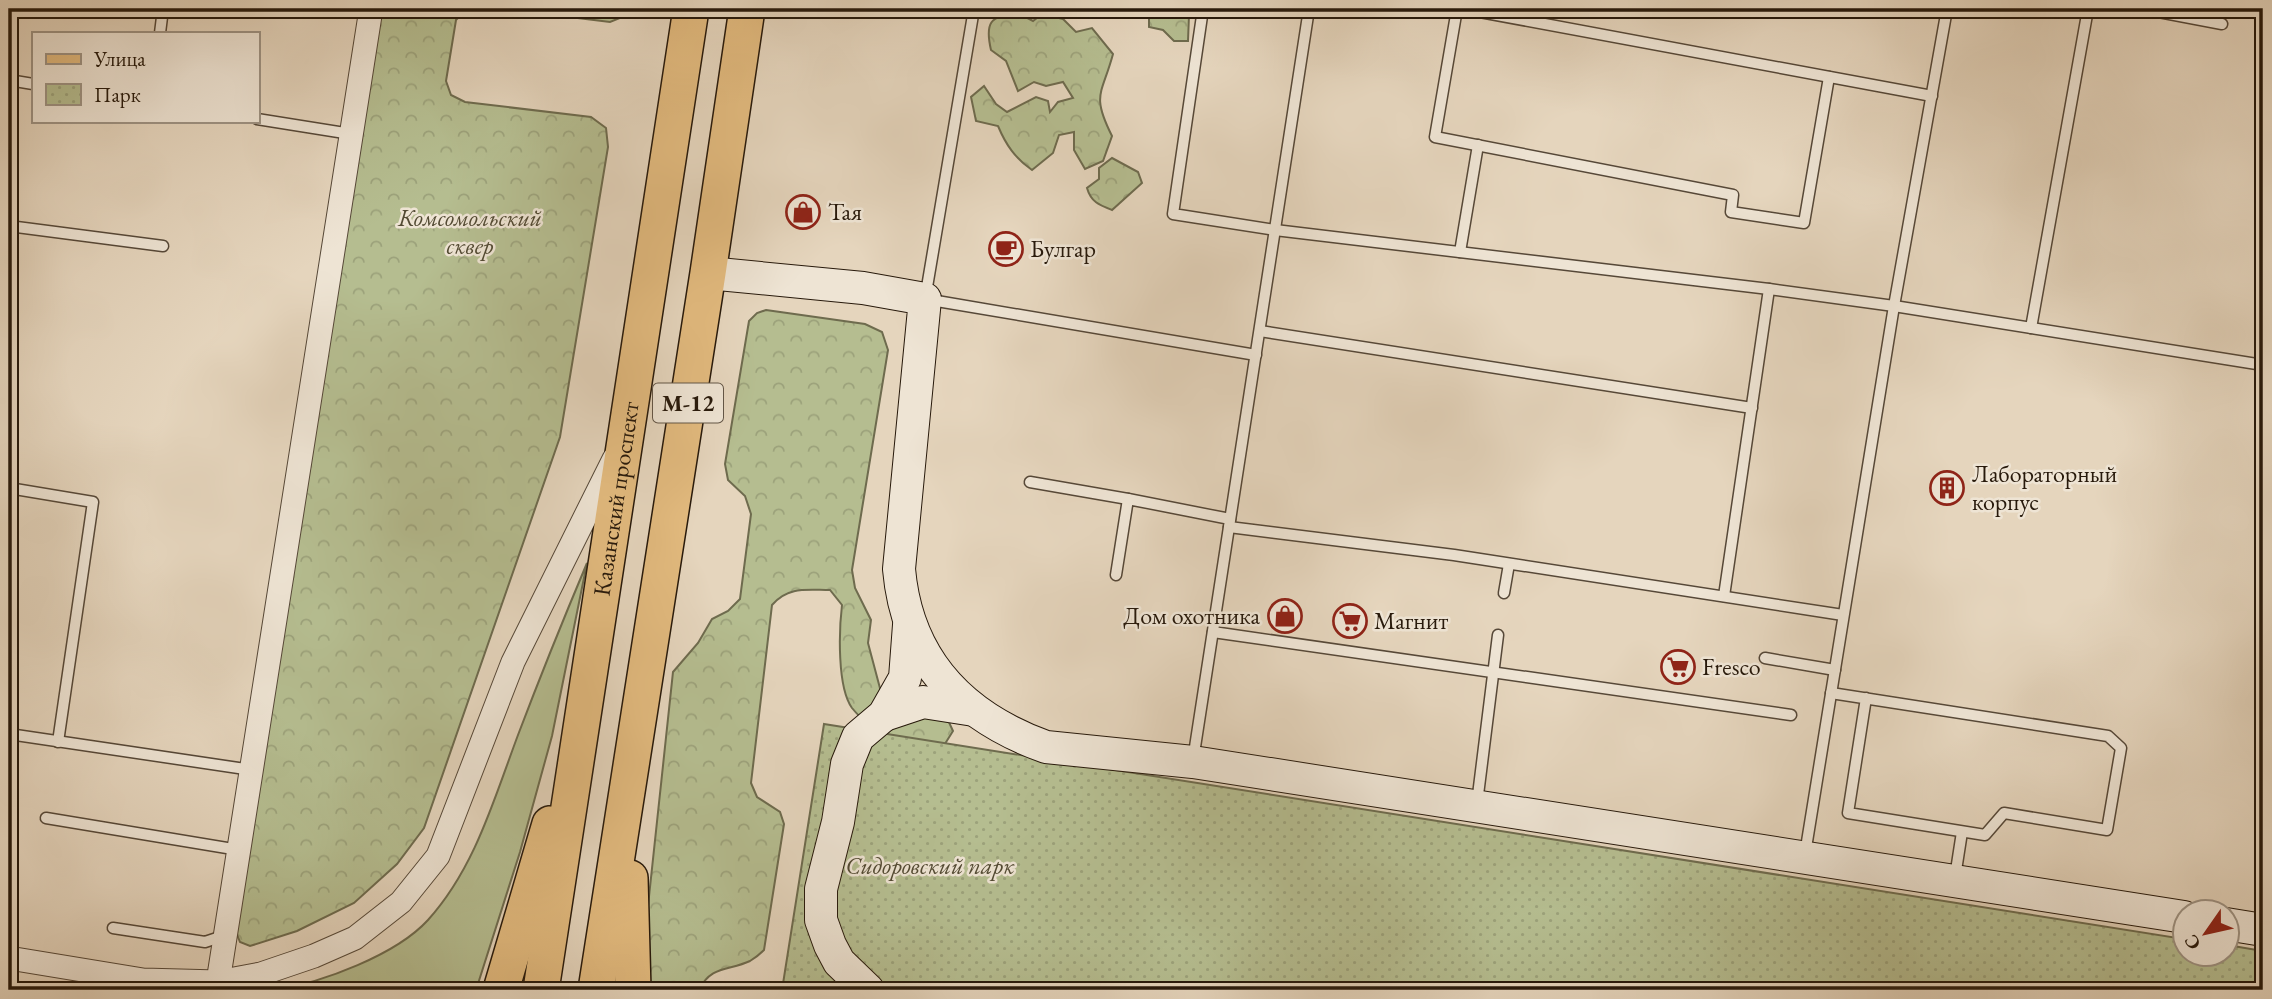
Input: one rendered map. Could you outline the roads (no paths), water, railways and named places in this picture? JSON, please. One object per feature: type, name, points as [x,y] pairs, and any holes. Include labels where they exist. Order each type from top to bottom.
[{"type":"main road","name":"Казанский проспект","points":[[541,990],[691,9]]},
{"type":"main road","name":"М-12","points":[[596,990],[747,9]]},
{"type":"main road","points":[[501,990],[536,867],[582,727]]},
{"type":"main road","points":[[627,797],[634,990]]},
{"type":"street","points":[[218,982],[371,9]]},
{"type":"street","points":[[708,273],[863,288],[925,299],[899,569],[903,601],[909,624],[936,675],[979,711],[1014,734],[1046,747],[1193,762],[2170,915]]},
{"type":"street","points":[[9,958],[143,981],[218,982],[261,974],[314,956],[355,938],[401,902],[438,856],[513,662],[628,430]]},
{"type":"street","points":[[867,990],[839,962],[830,945],[821,920],[821,889],[838,822],[847,764],[858,737],[884,715],[905,678],[909,624]]},
{"type":"street","points":[[884,715],[923,702],[979,711]]},
{"type":"street","points":[[2240,926],[2263,930]]},
{"type":"lane","points":[[160,32],[163,9]]},
{"type":"lane","points":[[974,9],[925,299],[1256,355]]},
{"type":"lane","points":[[1203,9],[1173,214],[1275,230],[1894,306],[2263,365]]},
{"type":"lane","points":[[1193,762],[1309,9]]},
{"type":"lane","points":[[1457,9],[1435,137],[1733,195],[1731,212],[1804,223],[1829,77]]},
{"type":"lane","points":[[1464,9],[1932,96]]},
{"type":"lane","points":[[1805,857],[1894,306],[1947,9]]},
{"type":"lane","points":[[2031,328],[2088,9]]},
{"type":"lane","points":[[2143,9],[2222,24]]},
{"type":"lane","points":[[9,80],[32,84]]},
{"type":"lane","points":[[259,119],[351,134]]},
{"type":"lane","points":[[1460,252],[1478,145]]},
{"type":"lane","points":[[9,226],[163,246]]},
{"type":"lane","points":[[1724,596],[1769,289]]},
{"type":"lane","points":[[1260,331],[1752,408]]},
{"type":"lane","points":[[1030,482],[1128,499],[1230,523],[1843,615]]},
{"type":"lane","points":[[9,488],[93,502],[58,741]]},
{"type":"lane","points":[[1115,575],[1128,499]]},
{"type":"lane","points":[[1504,593],[1509,564]]},
{"type":"lane","points":[[1213,632],[1791,715]]},
{"type":"lane","points":[[1477,806],[1498,635]]},
{"type":"lane","points":[[1765,658],[1835,670]]},
{"type":"lane","points":[[1831,693],[1866,698],[2108,736],[2121,748],[2107,830],[2004,813],[1985,835],[1848,813],[1866,698]]},
{"type":"lane","points":[[9,734],[252,770]]},
{"type":"lane","points":[[46,818],[239,850]]},
{"type":"lane","points":[[1954,881],[1962,832]]},
{"type":"lane","points":[[113,928],[205,942],[226,935]]},
{"type":"tram line","points":[[9,989],[17,990]]},
{"type":"place","name":"Тая","points":[[803,212]]},
{"type":"place","name":"Булгар","points":[[1006,249]]},
{"type":"place","name":"Лабораторный корпус","points":[[1947,488]]},
{"type":"place","name":"Дом охотника","points":[[1285,616]]},
{"type":"place","name":"Магнит","points":[[1350,621]]},
{"type":"place","name":"Fresco","points":[[1678,667]]},
{"type":"park label","name":"Комсомольский сквер","points":[[470,232]]},
{"type":"park label","name":"Сидоровский парк","points":[[930,866]]}]
